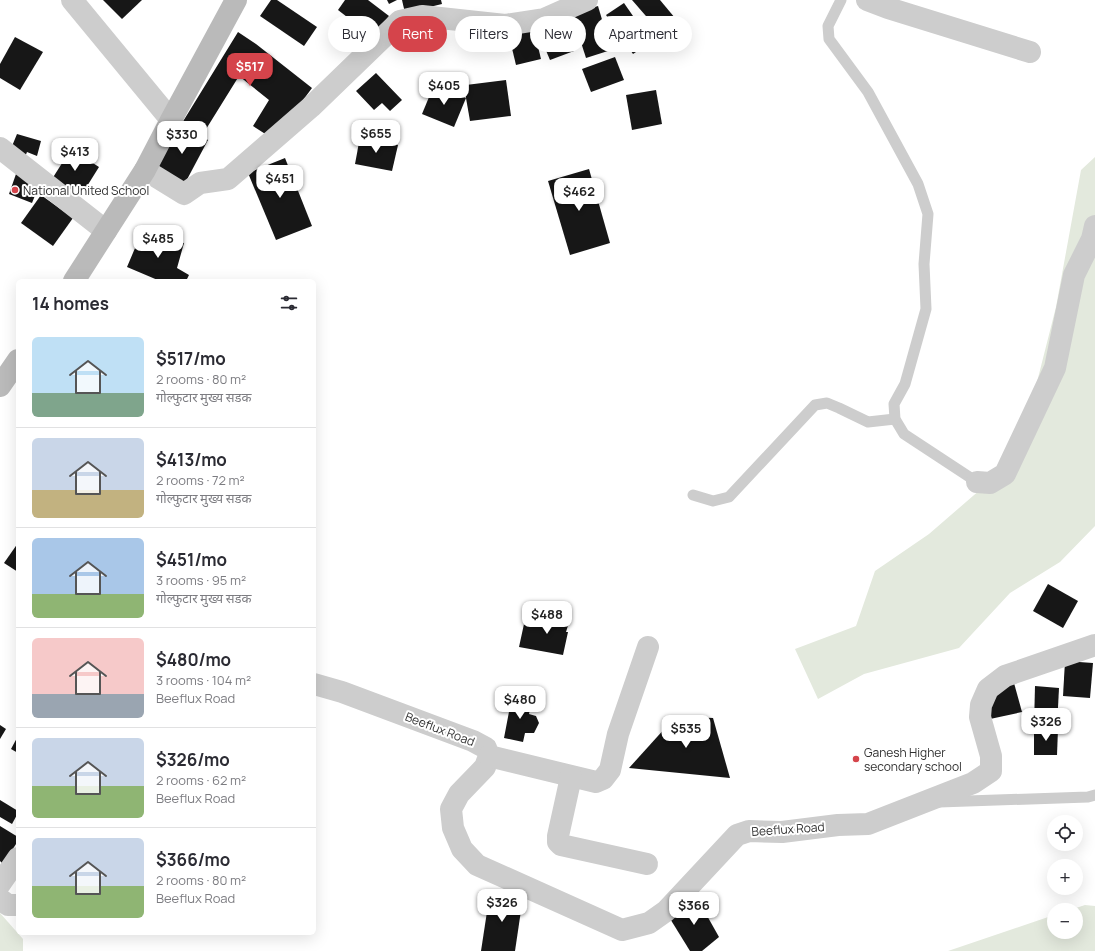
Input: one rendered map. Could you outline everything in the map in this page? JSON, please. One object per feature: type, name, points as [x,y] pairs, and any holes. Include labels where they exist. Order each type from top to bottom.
[{"type":"main road","points":[[75,279],[145,170],[236,0]]},
{"type":"street","points":[[72,0],[171,120]]},
{"type":"street","points":[[145,170],[184,194],[200,183],[228,179],[311,107],[400,21],[422,16],[505,25],[544,20],[587,0]]},
{"type":"street","points":[[867,0],[888,8],[1030,52]]},
{"type":"street","points":[[0,148],[106,231]]},
{"type":"street","points":[[977,482],[990,483],[1005,474],[1055,368],[1074,275],[1092,239],[1095,226]]},
{"type":"street","name":"Beeflux Road","points":[[316,685],[342,692],[473,741],[486,748],[489,756],[485,767],[459,794],[451,809],[453,828],[462,849],[477,865],[622,930],[649,923],[666,911],[737,835],[749,831],[782,832],[838,825],[868,824],[973,783],[991,771],[991,756],[980,717],[980,705],[988,689],[1005,676],[1095,645]]},
{"type":"street","points":[[489,756],[571,777],[596,782],[603,779],[610,770],[618,734],[648,647]]},
{"type":"street","points":[[571,777],[558,842],[561,845],[647,864]]},
{"type":"street","points":[[0,884],[16,861]]},
{"type":"street","points":[[0,899],[8,905],[16,905]]},
{"type":"lane","points":[[841,0],[828,26],[829,39],[868,92],[918,184],[928,214],[924,264],[926,309],[905,384],[894,404],[895,419],[904,434],[977,482]]},
{"type":"lane","points":[[693,495],[713,501],[729,497],[815,405],[827,403],[868,422],[895,419]]},
{"type":"lane","points":[[923,803],[1088,797],[1095,795]]},
{"type":"shaded area","points":[[1095,157],[1095,526],[1060,562],[1010,593],[959,648],[864,674],[818,699],[795,649],[856,626],[875,571],[929,534],[1018,457],[1056,307],[1081,170]]},
{"type":"shaded area","points":[[1083,906],[1095,906],[1095,951],[948,951],[1047,917],[1047,939],[1083,939]]},
{"type":"shaded area","points":[[0,913],[16,931],[16,935],[19,935],[23,939],[23,951],[0,951]]},
{"type":"building","points":[[103,0],[142,0],[122,19]]},
{"type":"building","points":[[271,0],[277,0],[317,27],[304,46],[260,16]]},
{"type":"building","points":[[345,0],[368,0],[389,16],[380,28],[380,16],[346,16],[338,10]]},
{"type":"building","points":[[387,0],[397,0],[389,4]]},
{"type":"building","points":[[402,0],[441,0],[442,4],[405,13]]},
{"type":"building","points":[[632,0],[660,0],[673,16],[646,16]]},
{"type":"building","points":[[624,3],[633,16],[607,16],[606,15]]},
{"type":"building","points":[[598,6],[601,16],[594,16],[594,52],[605,52],[586,58],[584,52],[586,52],[586,16],[573,16],[572,14]]},
{"type":"building","points":[[530,31],[530,52],[539,52],[541,59],[516,65],[513,52],[522,52],[522,33]]},
{"type":"building","points":[[238,32],[256,44],[312,88],[292,115],[270,137],[253,126],[269,100],[239,76],[203,134],[182,123]]},
{"type":"building","points":[[15,37],[43,52],[20,90],[0,78],[0,64]]},
{"type":"building","points":[[547,52],[571,52],[550,60]]},
{"type":"building","points":[[615,57],[624,80],[591,92],[582,69]]},
{"type":"building","points":[[376,73],[402,100],[390,111],[382,103],[374,110],[356,91]]},
{"type":"building","points":[[506,80],[511,116],[470,121],[466,98],[466,85]]},
{"type":"building","points":[[434,85],[466,98],[454,127],[422,114]]},
{"type":"building","points":[[656,90],[662,124],[632,130],[626,95]]},
{"type":"building","points":[[181,125],[208,140],[183,187],[156,167]]},
{"type":"building","points":[[17,134],[41,141],[37,156],[27,152],[25,157],[10,151]]},
{"type":"building","points":[[360,137],[398,145],[392,171],[355,164]]},
{"type":"building","points":[[71,149],[99,167],[84,191],[76,186],[72,191],[52,179]]},
{"type":"building","points":[[285,158],[312,226],[276,240],[248,173]]},
{"type":"building","points":[[589,169],[610,243],[570,255],[548,181]]},
{"type":"building","points":[[16,174],[40,183],[32,203],[9,194]]},
{"type":"building","points":[[41,195],[73,218],[53,246],[21,223]]},
{"type":"building","points":[[141,234],[184,243],[177,268],[189,275],[187,279],[155,279],[127,267]]},
{"type":"building","points":[[16,546],[16,571],[4,563]]},
{"type":"building","points":[[1048,584],[1078,601],[1063,628],[1033,611]]},
{"type":"building","points":[[546,611],[570,619],[566,632],[568,632],[563,655],[519,647],[524,624],[541,627]]},
{"type":"building","points":[[1065,661],[1093,663],[1090,698],[1063,696]]},
{"type":"building","points":[[1014,683],[1022,712],[990,719],[988,697]]},
{"type":"building","points":[[1035,686],[1059,688],[1057,727],[1034,726]]},
{"type":"building","points":[[512,696],[532,700],[529,714],[536,716],[539,723],[534,733],[525,733],[523,742],[504,738]]},
{"type":"building","points":[[676,716],[713,718],[730,778],[629,768]]},
{"type":"building","points":[[0,725],[6,729],[0,739]]},
{"type":"building","points":[[1034,728],[1058,729],[1057,755],[1034,755]]},
{"type":"building","points":[[16,740],[16,752],[11,749]]},
{"type":"building","points":[[0,800],[16,810],[16,817],[12,824],[0,817]]},
{"type":"building","points":[[0,826],[16,836],[16,844],[3,864],[0,861]]},
{"type":"building","points":[[490,892],[523,897],[515,951],[481,951]]},
{"type":"building","points":[[696,896],[719,937],[702,951],[690,951],[669,917]]},
{"type":"place","name":"National United School","points":[[15,190]]},
{"type":"place","name":"Ganesh Higher secondary school","points":[[856,759]]}]
